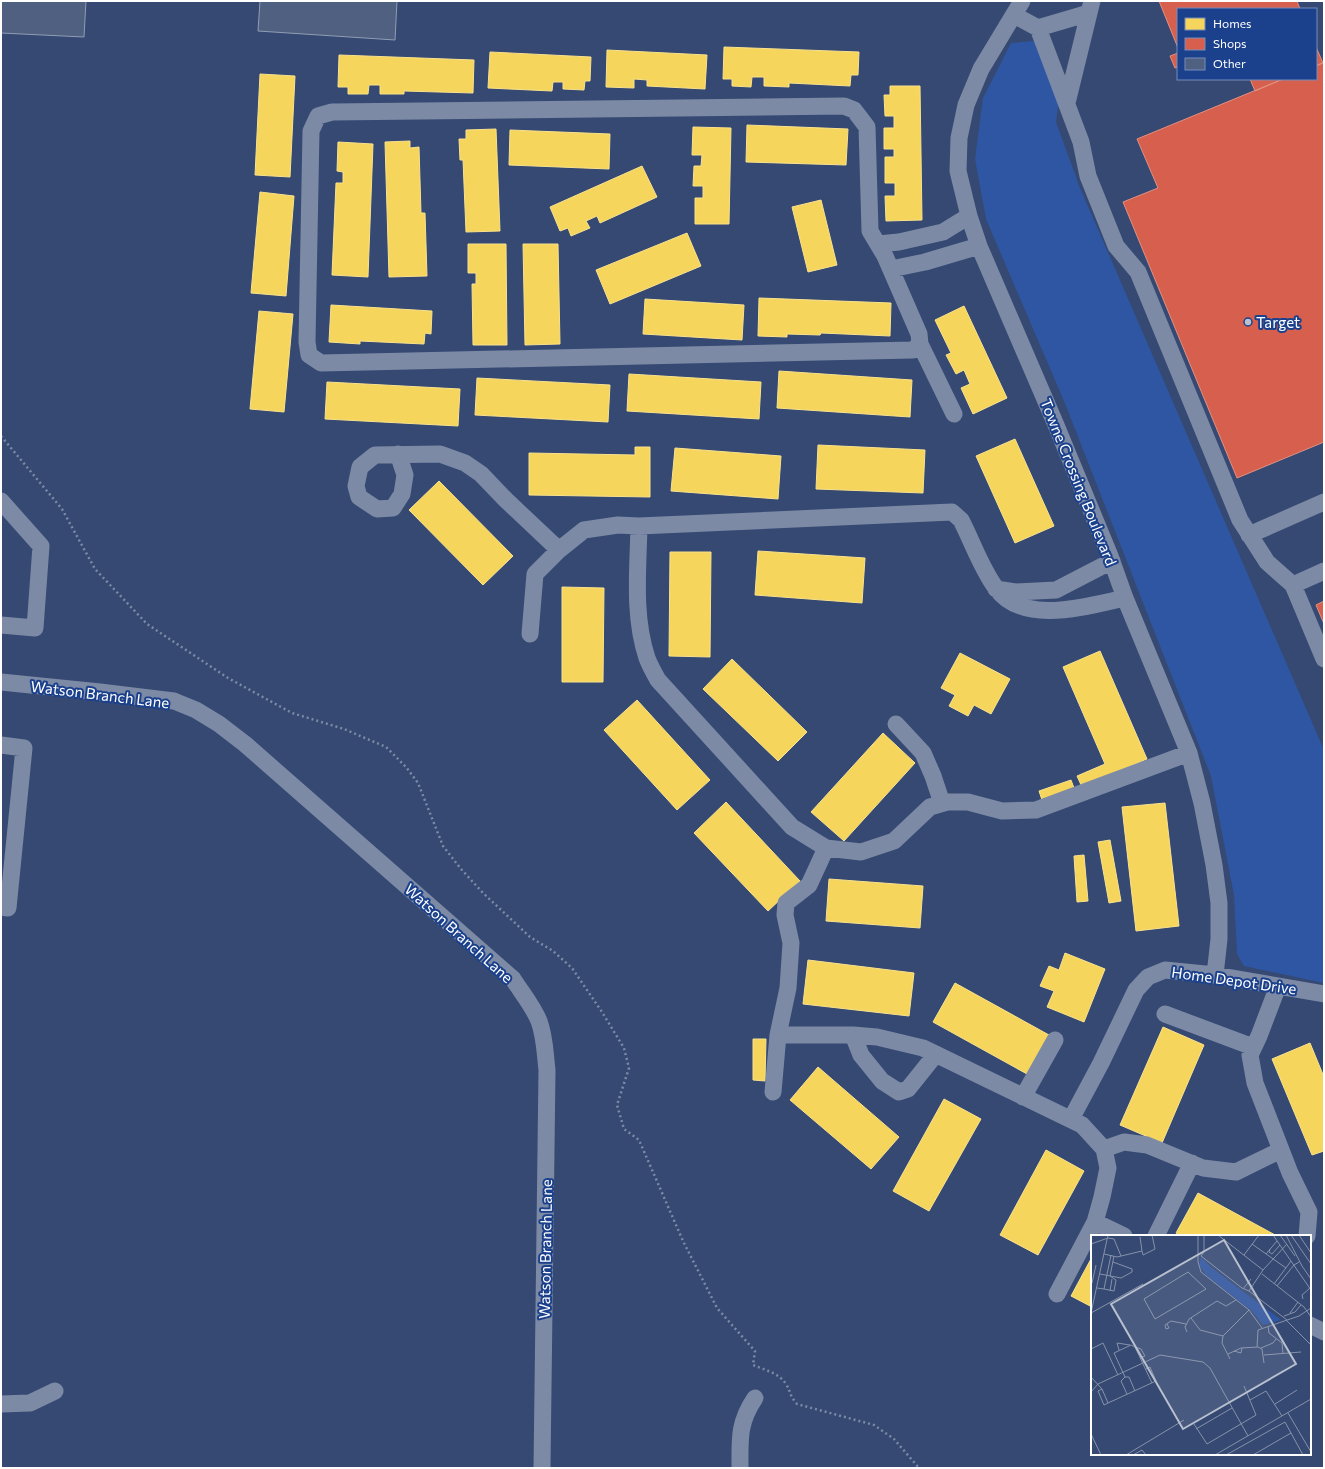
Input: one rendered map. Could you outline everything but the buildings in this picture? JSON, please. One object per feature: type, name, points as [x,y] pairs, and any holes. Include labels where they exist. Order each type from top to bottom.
[{"type":"street","points":[[1038,28],[1091,7]]},
{"type":"street","points":[[1067,103],[1091,7]]},
{"type":"street","points":[[1018,8],[1038,28],[1081,142],[1088,176],[1116,246],[1138,272],[1240,520],[1267,562],[1292,585],[1324,659]]},
{"type":"street","name":"Towne Crossing Boulevard","points":[[1018,8],[980,69],[966,105],[960,138],[958,171],[969,216],[979,246],[1056,425],[1189,753],[1202,804],[1214,865],[1219,903],[1219,939],[1215,975]]},
{"type":"street","points":[[920,344],[913,350],[321,363],[309,355],[307,342],[311,131],[318,116],[332,112],[844,106],[854,110],[867,127],[870,232],[891,269],[919,334],[920,344],[954,414]]},
{"type":"street","points":[[878,244],[899,242],[943,232],[969,216]]},
{"type":"street","points":[[891,269],[925,262],[979,246]]},
{"type":"street","points":[[398,454],[440,454],[465,463],[481,474],[559,550]]},
{"type":"street","points":[[1,501],[41,546],[35,628],[1,625]]},
{"type":"street","points":[[1249,535],[1324,502]]},
{"type":"street","points":[[530,634],[535,574],[559,550],[584,530],[618,525],[639,526],[952,512],[961,520],[988,576],[996,589],[1008,601],[1032,610],[1062,609],[1125,598]]},
{"type":"street","points":[[639,526],[638,596],[641,632],[647,659],[658,680],[792,827],[826,848],[861,852],[894,841],[930,807],[947,802],[968,802],[1002,810],[1036,810],[1189,753]]},
{"type":"street","points":[[996,589],[1015,592],[1056,590],[1112,561]]},
{"type":"street","points":[[1292,585],[1324,571]]},
{"type":"street","points":[[1056,590],[1062,609]]},
{"type":"street","name":"Watson Branch Lane","points":[[1,682],[174,701],[196,710],[219,724],[245,744],[513,979],[529,1002],[539,1022],[545,1043],[547,1070],[542,1468]]},
{"type":"street","points":[[896,724],[923,753],[942,803]]},
{"type":"street","points":[[1,745],[24,748],[8,908],[1,907]]},
{"type":"street","points":[[773,1092],[778,1035],[788,988],[791,943],[785,915],[786,903],[809,885],[826,848]]},
{"type":"street","name":"Home Depot Drive","points":[[1071,1119],[1101,1063],[1136,990],[1148,977],[1165,970],[1215,975],[1324,994]]},
{"type":"street","points":[[1278,986],[1250,1055],[1255,1083],[1290,1173],[1308,1212],[1307,1235]]},
{"type":"street","points":[[1165,1014],[1253,1047]]},
{"type":"street","points":[[778,1035],[853,1035],[877,1037],[923,1048],[1082,1125],[1104,1149],[1108,1168],[1095,1222],[1057,1294]]},
{"type":"street","points":[[853,1035],[861,1055],[882,1081],[899,1092],[908,1089],[936,1054]]},
{"type":"street","points":[[1023,1097],[1055,1040]]},
{"type":"street","points":[[1104,1149],[1124,1142],[1147,1145],[1204,1168],[1236,1172],[1281,1150]]},
{"type":"street","points":[[1156,1235],[1192,1164]]},
{"type":"street","points":[[1095,1222],[1122,1235]]},
{"type":"street","points":[[1311,1326],[1324,1332]]},
{"type":"street","points":[[1,1404],[30,1403],[55,1391]]},
{"type":"street","points":[[740,1468],[741,1428],[744,1417],[755,1398]]},
{"type":"shaded area","points":[[1034,41],[1059,100],[1056,122],[1080,188],[1324,750],[1324,983],[1244,966],[1237,954],[1234,895],[1211,776],[1064,401],[986,219],[975,159],[983,98],[1011,43]]},
{"type":"place","name":"Target","points":[[1248,322]]}]
